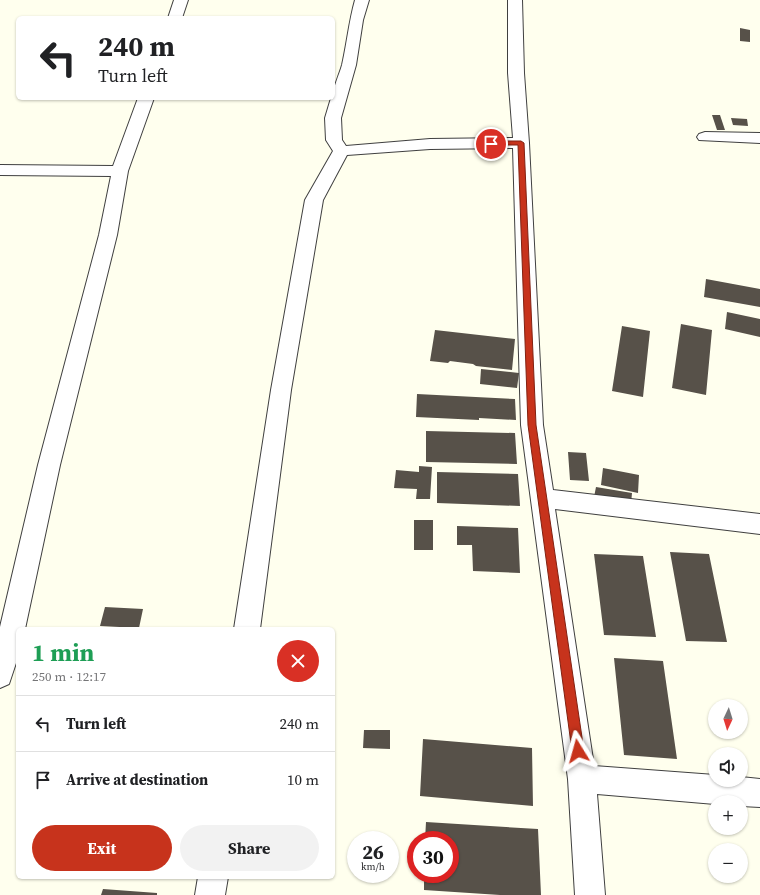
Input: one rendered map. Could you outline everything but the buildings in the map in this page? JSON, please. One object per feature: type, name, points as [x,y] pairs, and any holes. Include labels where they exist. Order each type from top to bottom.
[{"type":"street","points":[[176,16],[181,0]]},
{"type":"street","points":[[341,151],[334,140],[333,118],[349,65],[356,20],[362,0]]},
{"type":"street","points":[[516,0],[516,73],[521,143],[532,425],[582,779],[590,895]]},
{"type":"street","points":[[0,675],[11,635],[49,465],[108,235],[120,171],[145,100]]},
{"type":"street","points":[[705,137],[760,138]]},
{"type":"street","points":[[341,151],[430,144],[521,143]]},
{"type":"street","points":[[248,627],[281,390],[314,200],[341,151]]},
{"type":"street","points":[[0,170],[120,171]]},
{"type":"street","points":[[542,498],[760,524]]},
{"type":"street","points":[[582,779],[760,793]]},
{"type":"street","points":[[210,895],[212,879]]},
{"type":"route","points":[[491,144],[521,143],[532,425],[578,751]]}]
